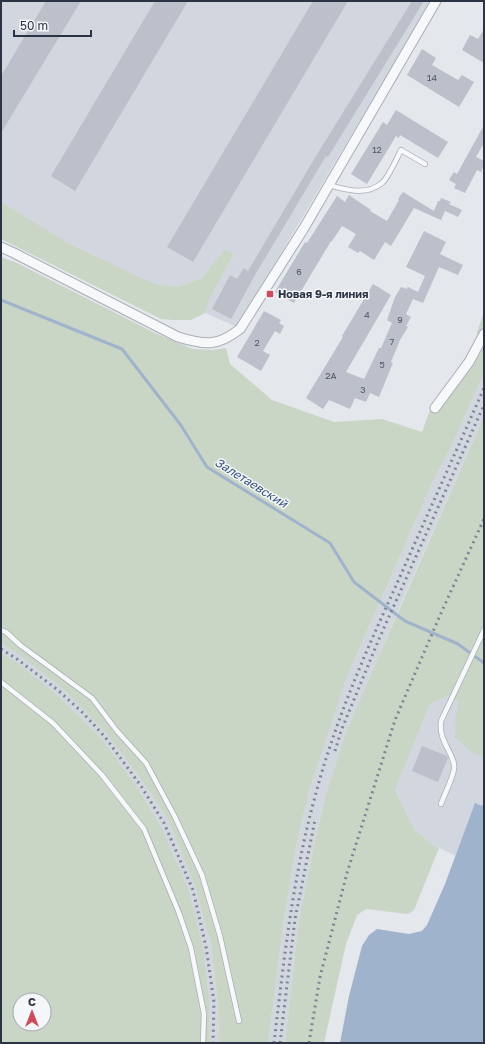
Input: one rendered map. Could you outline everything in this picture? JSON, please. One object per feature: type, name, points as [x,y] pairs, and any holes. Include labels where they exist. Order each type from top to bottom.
[{"type":"street","points":[[1,247],[14,252],[178,337],[196,343],[215,343],[229,338],[240,329],[304,228],[436,1]]},
{"type":"street","points":[[435,408],[469,362],[484,334]]},
{"type":"lane","points":[[329,185],[347,190],[366,191],[383,182],[401,150],[425,164]]},
{"type":"lane","points":[[1,630],[6,632],[20,645],[92,698],[146,763],[175,817],[202,875],[220,936],[239,1021]]},
{"type":"lane","points":[[441,804],[454,769],[453,760],[442,736],[441,721],[484,630]]},
{"type":"lane","points":[[1,682],[53,723],[102,775],[144,829],[179,913],[191,948],[204,1014],[203,1043]]},
{"type":"shaded area","points":[[1,1],[431,1],[237,327],[205,313],[209,297],[234,255],[225,249],[202,278],[178,287],[155,284],[68,243],[1,202]]},
{"type":"shaded area","points":[[484,373],[484,416],[346,732],[326,794],[299,920],[285,1043],[268,1043],[284,919],[296,847],[309,791],[346,679],[432,483],[453,443]]},
{"type":"shaded area","points":[[1,643],[60,686],[107,734],[143,782],[168,820],[196,889],[211,945],[218,1003],[219,1043],[210,1043],[209,1000],[160,825],[137,787],[102,739],[55,693],[16,662],[1,653]]},
{"type":"shaded area","points":[[448,696],[458,702],[456,714],[471,752],[484,758],[484,802],[482,806],[475,804],[456,856],[433,845],[414,829],[395,790],[430,704]]},
{"type":"green space","points":[[1,202],[68,243],[155,284],[178,287],[202,278],[225,249],[234,254],[210,297],[205,313],[191,320],[161,319],[1,239]]},
{"type":"green space","points":[[1,257],[15,262],[155,333],[193,349],[213,350],[226,348],[230,364],[272,400],[334,422],[382,419],[422,432],[431,407],[466,362],[478,338],[477,332],[484,312],[484,373],[453,443],[432,483],[346,679],[309,791],[296,847],[284,919],[268,1043],[219,1043],[218,1003],[211,945],[196,889],[168,820],[143,782],[107,734],[60,686],[1,643]]},
{"type":"green space","points":[[484,416],[484,758],[471,752],[455,737],[458,702],[448,696],[430,704],[395,790],[414,829],[433,845],[439,848],[414,910],[408,914],[366,909],[357,915],[346,944],[324,1043],[285,1043],[299,920],[326,794],[346,732]]},
{"type":"green space","points":[[1,653],[16,662],[55,693],[102,739],[137,787],[160,825],[189,891],[203,948],[209,1000],[210,1043],[1,1043]]},
{"type":"water","points":[[484,802],[484,1043],[340,1043],[349,996],[362,946],[369,935],[377,929],[409,934],[422,931],[427,925],[445,884],[475,803],[482,806]]},
{"type":"building","points":[[46,1],[81,1],[1,133],[1,76]]},
{"type":"building","points":[[155,1],[188,1],[75,191],[51,176]]},
{"type":"building","points":[[313,1],[348,1],[193,262],[167,247]]},
{"type":"building","points":[[412,1],[424,1],[328,157],[326,156],[255,275],[231,319],[212,309],[230,275],[237,279],[244,268],[248,271],[316,156]]},
{"type":"building","points":[[484,29],[484,63],[462,50],[470,35],[478,39]]},
{"type":"building","points":[[422,49],[436,58],[432,65],[458,80],[462,75],[474,82],[459,107],[407,75]]},
{"type":"building","points":[[396,110],[448,142],[438,158],[400,135],[399,138],[396,136],[367,184],[351,174],[383,122],[387,125]]},
{"type":"building","points":[[484,125],[484,143],[476,157],[484,161],[484,165],[481,172],[477,170],[465,193],[454,188],[456,184],[449,180],[454,172],[457,174]]},
{"type":"building","points":[[403,192],[434,211],[438,201],[440,201],[441,198],[451,202],[449,204],[462,210],[458,217],[445,211],[441,220],[414,208],[391,246],[385,242],[374,260],[360,251],[358,253],[348,247],[356,234],[342,226],[331,241],[294,303],[275,292],[305,242],[307,243],[337,196],[345,202],[349,195],[371,210],[370,211],[387,221]]},
{"type":"building","points":[[424,231],[446,242],[440,254],[463,265],[458,275],[439,267],[423,303],[413,299],[406,314],[411,317],[406,326],[408,327],[400,340],[391,362],[393,363],[379,397],[370,393],[366,402],[355,398],[350,409],[329,400],[323,409],[306,398],[373,284],[391,295],[346,372],[364,379],[379,348],[381,348],[392,323],[387,320],[395,297],[401,287],[407,289],[408,287],[418,292],[425,276],[406,267]]},
{"type":"building","points":[[264,311],[281,320],[279,323],[284,326],[280,334],[275,331],[263,351],[270,355],[261,371],[237,357]]},
{"type":"building","points":[[422,746],[447,756],[448,758],[438,782],[412,771]]},
{"type":"waterway","name":"Залетаевский","points":[[1,300],[122,349],[180,424],[207,467],[330,543],[354,582],[405,621],[458,644],[484,663]]},
{"type":"railway","points":[[274,1043],[295,886],[308,824],[324,765],[364,658],[484,388]]},
{"type":"railway","points":[[335,751],[341,731],[379,639],[484,405]]},
{"type":"railway","points":[[309,1043],[320,977],[347,873],[395,720],[441,613],[484,519]]},
{"type":"railway","points":[[1,649],[17,659],[59,691],[83,713],[105,737],[141,786],[164,823],[193,890],[206,947],[214,1002],[213,1043]]},
{"type":"railway","points":[[280,1043],[295,919],[315,820]]},
{"type":"place","name":"Новая 9-я линия","points":[[270,294]]}]
